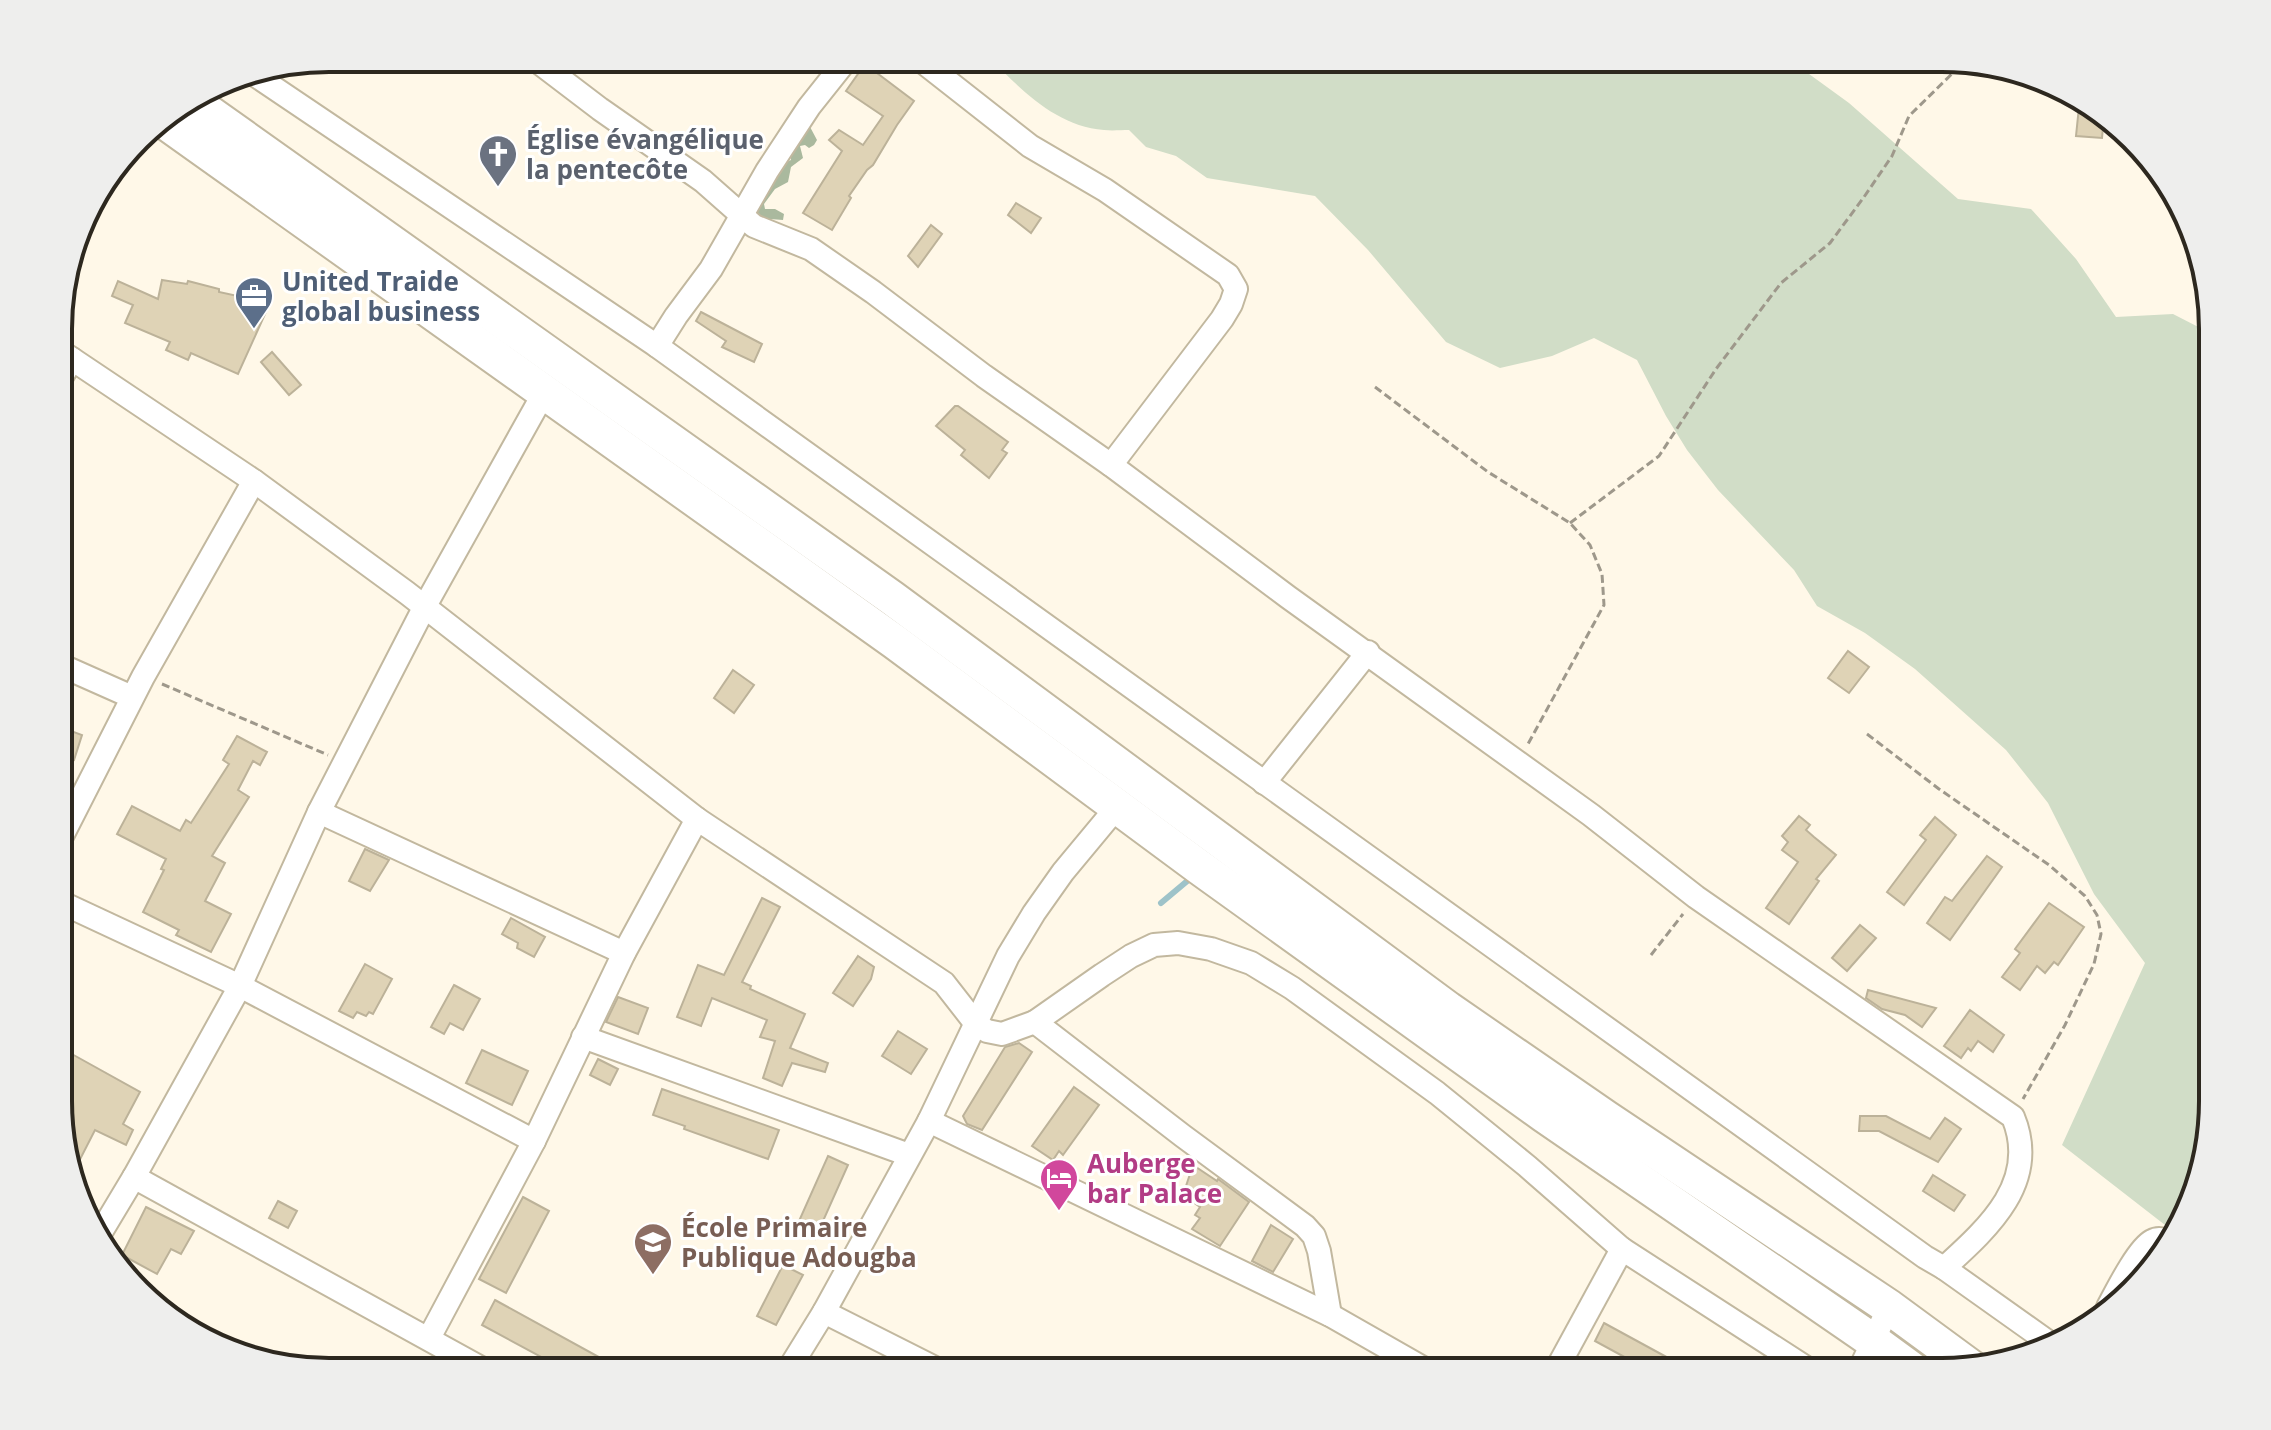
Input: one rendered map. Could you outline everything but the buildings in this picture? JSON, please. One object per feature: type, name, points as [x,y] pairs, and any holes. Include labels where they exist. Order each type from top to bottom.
[{"type":"main road","points":[[200,107],[892,598],[1448,1009],[1889,1307],[1957,1357]]},
{"type":"main road","points":[[172,127],[895,642],[1117,807],[1544,1115],[1895,1357]]},
{"type":"street","points":[[551,72],[703,181],[754,226],[811,249],[852,277],[1591,815],[1696,897],[2013,1117],[2019,1131],[2021,1151],[2011,1195],[1971,1244],[1944,1268]]},
{"type":"street","points":[[657,346],[711,269],[767,171],[809,107],[837,72]]},
{"type":"street","points":[[935,72],[1030,146],[1105,190],[1228,275],[1236,289],[1222,319],[1111,465]]},
{"type":"street","points":[[264,81],[657,346],[1912,1248],[2042,1337]]},
{"type":"street","points":[[72,359],[254,481],[425,606],[697,819],[944,983],[976,1024],[987,1031],[1002,1034],[1035,1022],[1131,956],[1154,945],[1178,943],[1211,949],[1251,963],[1292,988],[1437,1093],[1622,1249],[1789,1357]]},
{"type":"street","points":[[105,1226],[240,986],[319,812],[425,606],[545,391]]},
{"type":"street","points":[[72,816],[132,697],[254,481]]},
{"type":"street","points":[[1264,783],[1368,652]]},
{"type":"street","points":[[72,670],[132,697]]},
{"type":"street","points":[[796,1358],[929,1121],[1008,956],[1063,872],[1117,807]]},
{"type":"street","points":[[319,812],[624,953]]},
{"type":"street","points":[[429,1338],[534,1141],[624,953],[697,819]]},
{"type":"street","points":[[72,908],[240,986],[534,1141]]},
{"type":"street","points":[[1035,1022],[1305,1226],[1314,1236],[1319,1251],[1330,1315]]},
{"type":"street","points":[[583,1037],[909,1155]]},
{"type":"street","points":[[929,1121],[1330,1315],[1404,1357]]},
{"type":"street","points":[[134,1177],[464,1358]]},
{"type":"street","points":[[2118,1288],[2147,1245],[2158,1240]]},
{"type":"street","points":[[1563,1357],[1622,1249]]},
{"type":"street","points":[[1866,1357],[1889,1307]]},
{"type":"street","points":[[824,1312],[915,1358]]},
{"type":"path","points":[[1570,523],[1659,456],[1716,369],[1781,283],[1830,243],[1864,197],[1892,156],[1909,116],[1953,73]]},
{"type":"path","points":[[1375,387],[1488,472],[1570,523],[1590,545],[1602,574],[1604,605],[1516,761]]},
{"type":"path","points":[[143,677],[345,762]]},
{"type":"path","points":[[1867,734],[1939,789],[2049,865],[2085,896],[2097,915],[2101,934],[2094,964],[2065,1025],[2013,1117]]},
{"type":"path","points":[[1651,955],[1696,897]]},
{"type":"green space","points":[[1004,72],[1806,72],[1849,103],[1958,199],[2031,209],[2076,259],[2116,317],[2173,314],[2198,327],[2198,1118],[2194,1151],[2185,1183],[2166,1226],[2062,1145],[2145,963],[2094,894],[2048,803],[2006,750],[1915,669],[1865,633],[1817,606],[1794,570],[1718,490],[1687,450],[1637,360],[1594,338],[1552,356],[1500,368],[1446,342],[1368,250],[1315,196],[1207,178],[1176,156],[1146,147],[1129,130],[1104,130],[1070,122]]},
{"type":"green space","points":[[809,125],[817,140],[809,148],[800,146],[803,158],[791,167],[788,182],[775,189],[764,204],[765,209],[775,209],[784,214],[783,220],[770,219],[759,225],[743,201],[791,160],[790,151]]},
{"type":"waterway","points":[[1161,903],[1192,877]]},
{"type":"place","name":"Église évangélique la pentecôte","points":[[498,188]]},
{"type":"place","name":"United Traide global business","points":[[254,330]]},
{"type":"place","name":"Auberge bar Palace","points":[[1059,1212]]},
{"type":"place","name":"École Primaire Publique Adougba","points":[[653,1276]]}]
